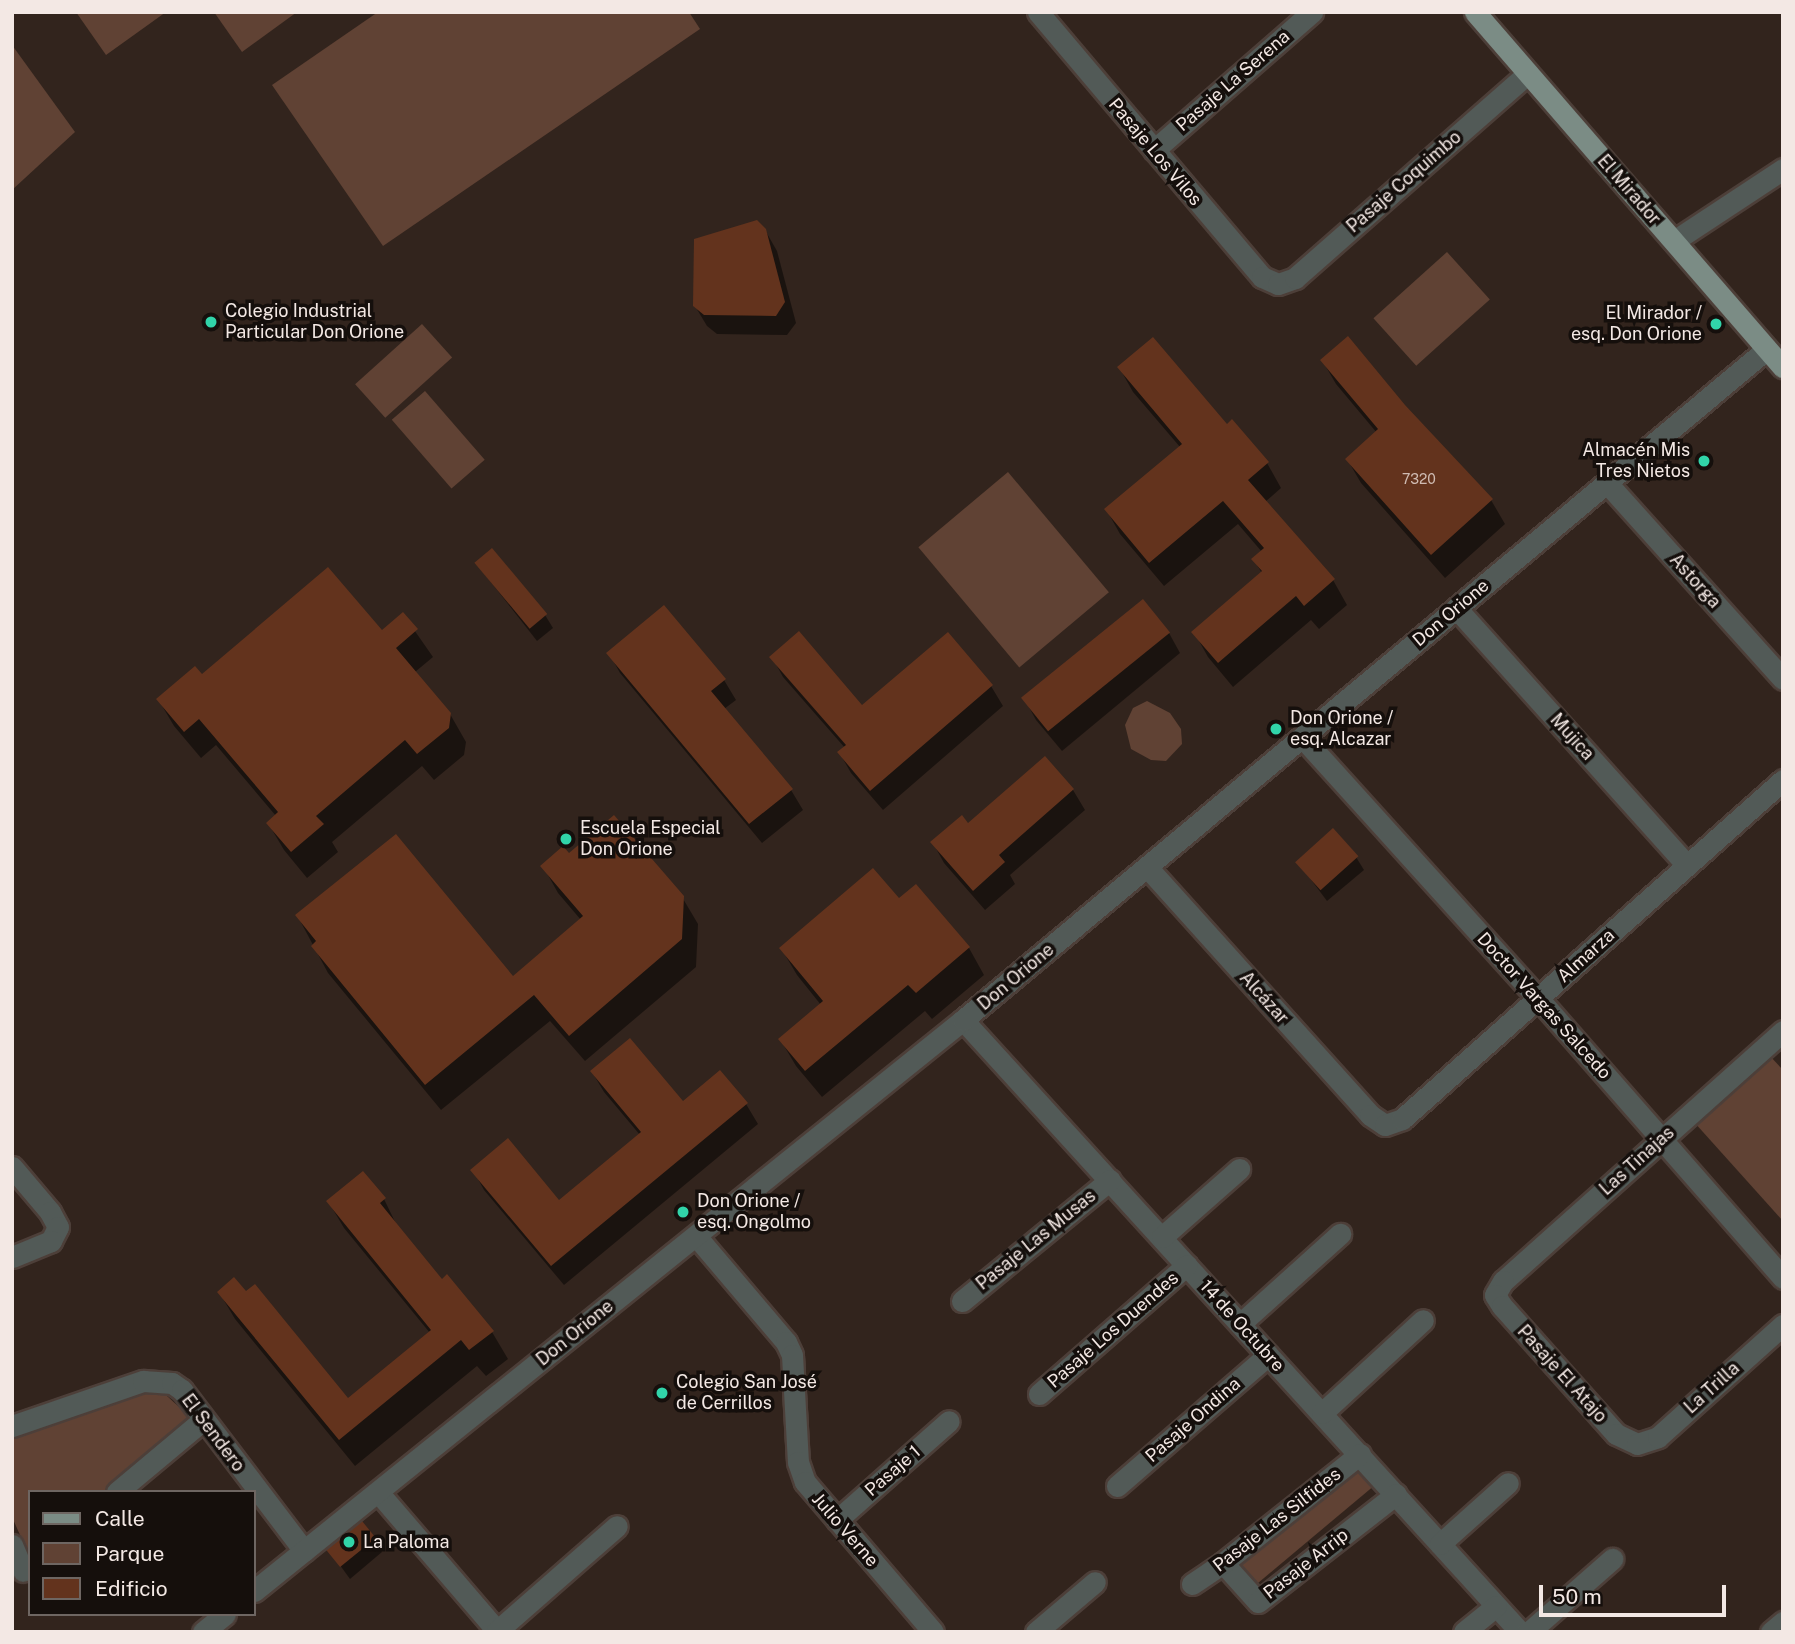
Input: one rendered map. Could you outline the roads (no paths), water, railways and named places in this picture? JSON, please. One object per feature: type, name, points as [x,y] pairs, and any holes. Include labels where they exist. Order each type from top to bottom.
[{"type":"main road","name":"El Mirador","points":[[1475,12],[1783,367]]},
{"type":"street","name":"Pasaje Los Vilos","points":[[1038,12],[1262,277],[1278,284]]},
{"type":"street","name":"Pasaje La Serena","points":[[1154,150],[1312,12]]},
{"type":"street","name":"Pasaje Coquimbo","points":[[1278,284],[1295,278],[1528,73]]},
{"type":"street","points":[[1674,241],[1783,169]]},
{"type":"street","name":"Don Orione","points":[[256,1589],[963,1020],[1767,349]]},
{"type":"street","name":"Astorga","points":[[1607,483],[1783,679]]},
{"type":"street","name":"Mujica","points":[[1457,609],[1687,866]]},
{"type":"street","name":"Doctor Vargas Salcedo","points":[[1303,737],[1538,998],[1783,1278]]},
{"type":"street","name":"Almarza","points":[[1385,1125],[1402,1119],[1783,780]]},
{"type":"street","name":"Alcázar","points":[[1147,866],[1370,1115],[1385,1125]]},
{"type":"street","name":"14 de Octubre","points":[[963,1020],[1520,1632]]},
{"type":"street","name":"Las Tinajas","points":[[1495,1295],[1503,1281],[1661,1139],[1778,1044]]},
{"type":"street","points":[[12,1167],[55,1219],[58,1227],[55,1236],[43,1246],[12,1257]]},
{"type":"street","points":[[1162,1237],[1239,1169]]},
{"type":"street","name":"Pasaje Las Musas","points":[[961,1301],[1110,1180]]},
{"type":"street","points":[[1240,1324],[1340,1234]]},
{"type":"street","name":"Julio Verne","points":[[696,1236],[776,1331],[792,1355],[801,1473],[810,1490],[933,1632]]},
{"type":"street","name":"Pasaje Los Duendes","points":[[1039,1394],[1187,1265]]},
{"type":"street","name":"Pasaje El Atajo","points":[[1495,1295],[1616,1434],[1637,1444]]},
{"type":"street","points":[[1322,1413],[1423,1320]]},
{"type":"street","name":"La Trilla","points":[[1637,1444],[1658,1437],[1783,1325]]},
{"type":"street","name":"Pasaje Ondina","points":[[1117,1486],[1268,1355]]},
{"type":"street","name":"El Sendero","points":[[12,1426],[151,1380],[172,1382],[182,1390],[304,1551]]},
{"type":"street","points":[[119,1490],[203,1420]]},
{"type":"street","name":"Pasaje 1","points":[[836,1520],[949,1421]]},
{"type":"street","name":"Pasaje Las Silfides","points":[[1192,1584],[1223,1563],[1360,1454]]},
{"type":"street","points":[[1440,1544],[1508,1483]]},
{"type":"street","points":[[378,1492],[497,1631],[617,1526]]},
{"type":"street","name":"Pasaje Arrip","points":[[1223,1563],[1258,1601],[1396,1494]]},
{"type":"street","points":[[12,1545],[22,1572]]},
{"type":"street","points":[[1530,1632],[1612,1559]]},
{"type":"street","points":[[1036,1632],[1095,1582]]},
{"type":"street","points":[[1464,1632],[1496,1606]]},
{"type":"street","points":[[203,1632],[228,1621]]},
{"type":"street","points":[[1771,1632],[1783,1622]]},
{"type":"place","name":"Colegio Industrial Particular Don Orione","points":[[211,322]]},
{"type":"place","name":"El Mirador / esq. Don Orione","points":[[1716,324]]},
{"type":"place","name":"Almacén Mis Tres Nietos","points":[[1704,461]]},
{"type":"place","name":"Don Orione / esq. Alcazar","points":[[1276,729]]},
{"type":"place","name":"Escuela Especial Don Orione","points":[[566,839]]},
{"type":"place","name":"Don Orione / esq. Ongolmo","points":[[683,1212]]},
{"type":"place","name":"Colegio San José de Cerrillos","points":[[662,1393]]},
{"type":"place","name":"La Paloma","points":[[349,1542]]}]
